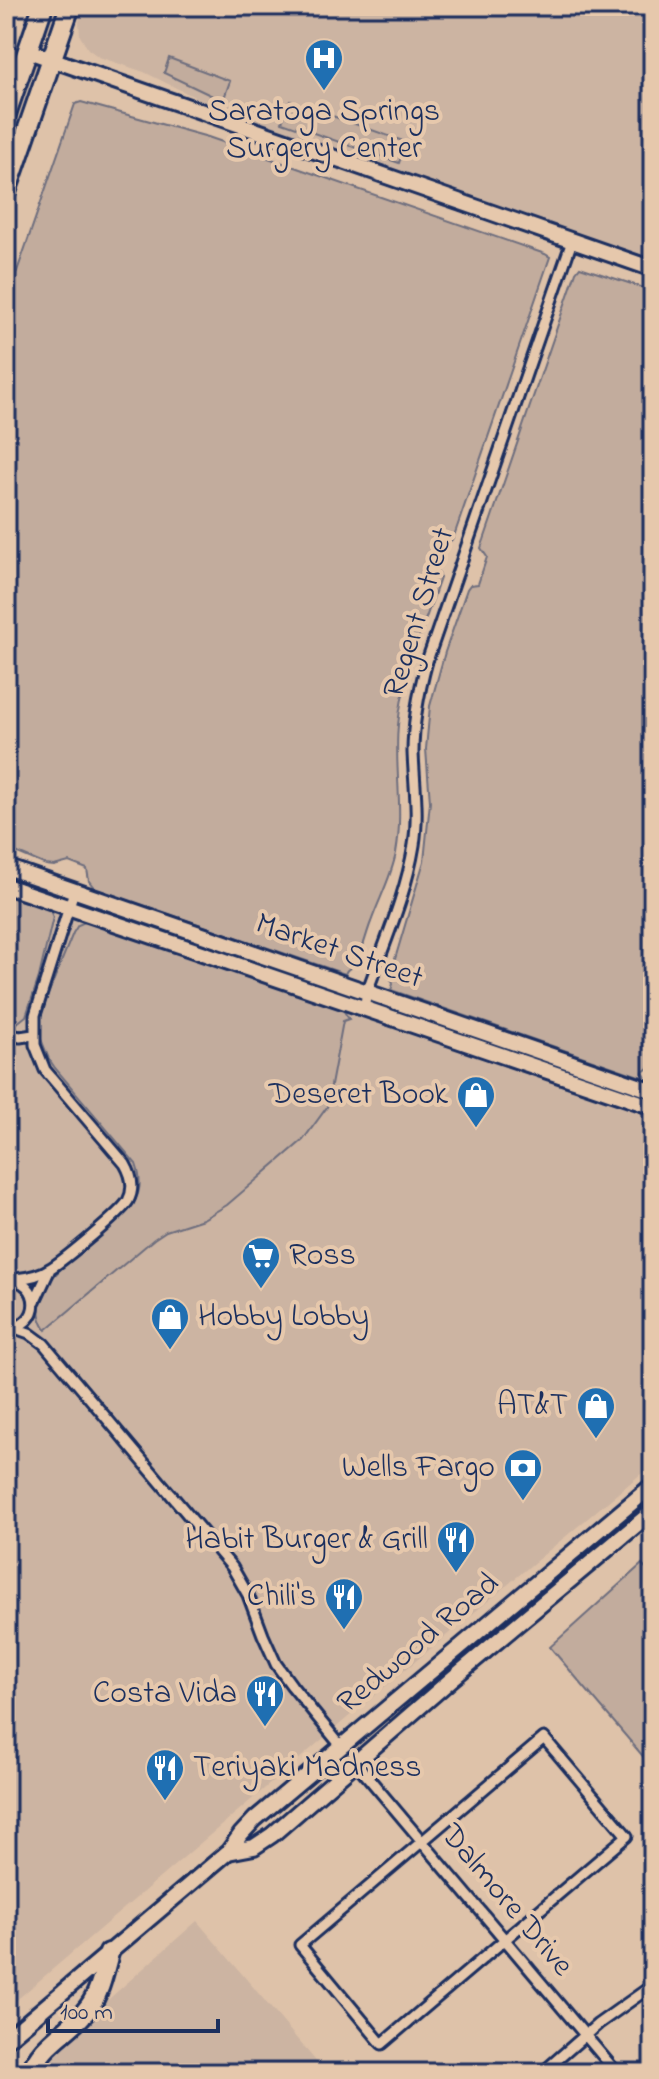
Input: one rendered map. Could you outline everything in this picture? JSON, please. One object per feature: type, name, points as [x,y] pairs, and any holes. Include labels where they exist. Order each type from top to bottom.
[{"type":"highway","points":[[6,114],[43,6]]},
{"type":"highway","points":[[6,192],[70,6]]},
{"type":"highway","points":[[31,2073],[40,2054],[88,2008],[98,1990],[109,1953]]},
{"type":"main road","points":[[28,51],[653,269]]},
{"type":"main road","name":"Market Street","points":[[6,867],[653,1091]]},
{"type":"main road","name":"Market Street","points":[[6,886],[653,1107]]},
{"type":"main road","name":"Redwood Road","points":[[6,2040],[228,1852],[255,1819],[653,1485]]},
{"type":"main road","name":"Redwood Road","points":[[228,1852],[245,1850],[263,1842],[653,1511]]},
{"type":"street","name":"Regent Street","points":[[364,1009],[367,992],[405,885],[414,846],[417,807],[414,726],[427,661],[572,241]]},
{"type":"street","points":[[11,1279],[33,1276],[51,1268],[122,1209],[130,1198],[132,1184],[125,1164],[45,1070],[33,1035],[35,1015],[74,891]]},
{"type":"street","points":[[6,1033],[20,1037],[33,1035]]},
{"type":"street","points":[[8,1328],[26,1322],[51,1268]]},
{"type":"street","points":[[11,1279],[29,1288],[35,1326],[44,1344],[232,1567],[248,1595],[276,1664],[341,1746]]},
{"type":"street","points":[[8,1328],[29,1333],[44,1344]]},
{"type":"street","points":[[544,1738],[627,1836],[505,1940],[382,2044],[300,1945],[544,1738]]},
{"type":"street","name":"Dalmore Drive","points":[[356,1763],[617,2073]]},
{"type":"street","points":[[542,2073],[653,1985]]},
{"type":"shaded area","points":[[83,6],[653,6],[653,259],[225,112],[144,72],[99,57],[88,49],[80,36],[79,21]]},
{"type":"shaded area","points":[[169,58],[230,81],[223,101],[164,73]]},
{"type":"shaded area","points":[[290,101],[406,142],[399,163],[282,122]]},
{"type":"shaded area","points":[[81,102],[208,137],[550,257],[453,539],[444,542],[434,569],[440,578],[409,669],[398,725],[399,820],[396,853],[361,953],[345,974],[95,889],[89,881],[87,869],[69,862],[46,865],[6,848],[6,303],[75,104]]},
{"type":"shaded area","points":[[580,267],[653,291],[653,1057],[643,1072],[645,1076],[391,990],[393,984],[390,976],[424,861],[430,802],[426,749],[430,706],[467,589],[470,585],[478,584],[487,557],[481,548]]},
{"type":"shaded area","points":[[6,891],[45,905],[53,917],[26,1016],[16,1024],[6,1022]]},
{"type":"shaded area","points":[[6,892],[653,1115],[653,1464],[353,1713],[6,2009]]},
{"type":"shaded area","points":[[87,921],[341,1007],[349,1019],[343,1021],[327,1107],[303,1140],[227,1205],[203,1219],[166,1231],[154,1239],[46,1330],[39,1305],[49,1283],[57,1272],[130,1208],[139,1187],[136,1164],[55,1068],[41,1039],[41,1016],[48,994],[73,933],[78,925]]},
{"type":"shaded area","points":[[642,1564],[653,1576],[653,1768],[550,1647]]},
{"type":"shaded area","points":[[197,1921],[326,2073],[36,2073],[49,2052]]},
{"type":"place","name":"Saratoga Springs Surgery Center","points":[[324,92]]},
{"type":"place","name":"Deseret Book","points":[[476,1129]]},
{"type":"place","name":"Ross","points":[[261,1290]]},
{"type":"place","name":"Hobby Lobby","points":[[170,1351]]},
{"type":"place","name":"AT&T","points":[[596,1440]]},
{"type":"place","name":"Wells Fargo","points":[[523,1502]]},
{"type":"place","name":"Habit Burger & Grill","points":[[456,1574]]},
{"type":"place","name":"Chili's","points":[[344,1631]]},
{"type":"place","name":"Costa Vida","points":[[265,1728]]},
{"type":"place","name":"Teriyaki Madness","points":[[165,1802]]}]
